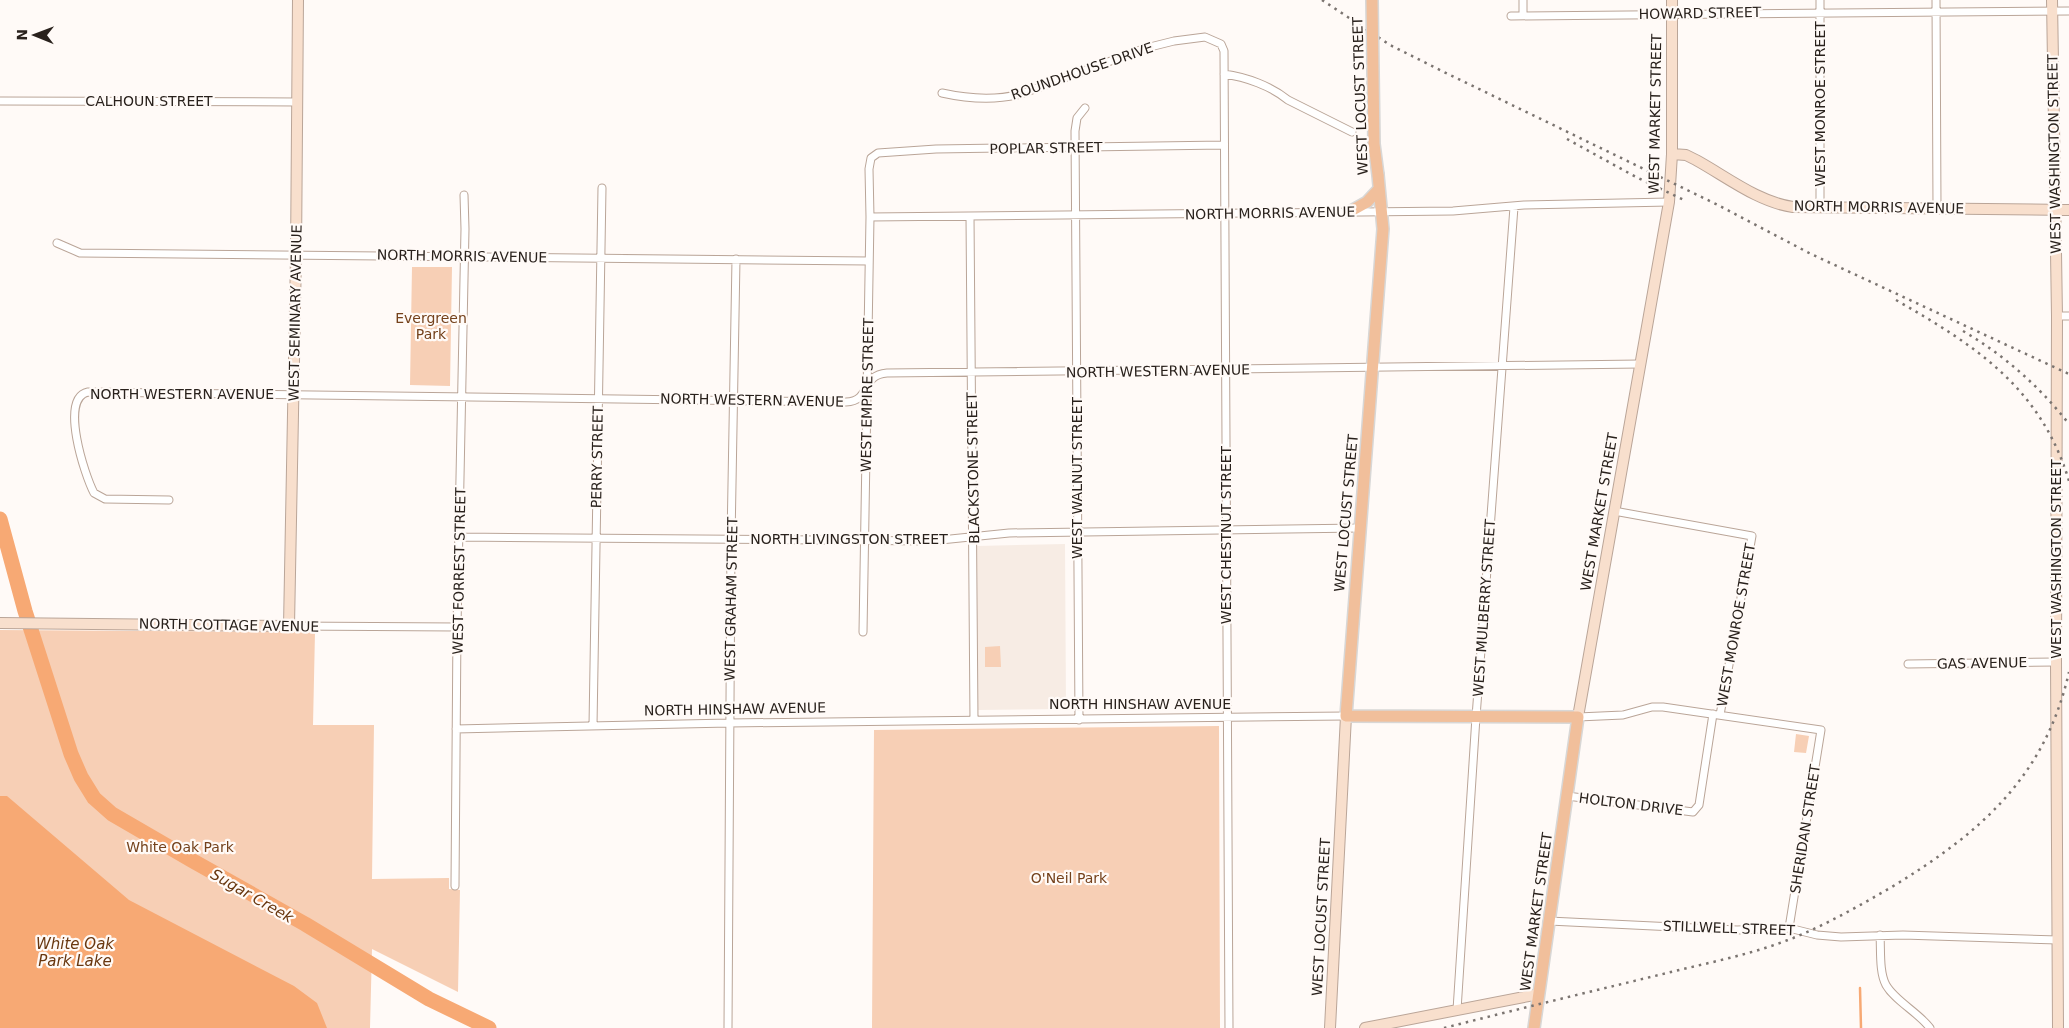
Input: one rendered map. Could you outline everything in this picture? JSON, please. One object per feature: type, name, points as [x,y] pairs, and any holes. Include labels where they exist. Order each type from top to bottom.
[{"type":"main road","name":"WEST LOCUST STREET","points":[[1346,716],[1383,229],[1374,144],[1372,0]]},
{"type":"main road","points":[[1349,212],[1367,202],[1379,189]]},
{"type":"main road","name":"NORTH HINSHAW AVENUE","points":[[1346,716],[1578,717]]},
{"type":"main road","name":"WEST MARKET STREET","points":[[1534,1028],[1578,717]]},
{"type":"street","name":"WEST SEMINARY AVENUE","points":[[289,626],[296,254],[298,0]]},
{"type":"street","points":[[1523,0],[1523,15]]},
{"type":"street","name":"WEST MARKET STREET","points":[[1578,717],[1669,202],[1672,154],[1672,0]]},
{"type":"street","name":"WEST MONROE STREET","points":[[1820,0],[1820,208]]},
{"type":"street","points":[[1936,0],[1937,208]]},
{"type":"street","name":"HOWARD STREET","points":[[1511,16],[1936,11],[2052,5],[2069,11]]},
{"type":"street","name":"WEST WASHINGTON STREET","points":[[2052,5],[2057,316],[2058,1028]]},
{"type":"street","name":"ROUNDHOUSE DRIVE","points":[[942,93],[966,98],[1006,98],[1146,48],[1197,37],[1205,37],[1221,44]]},
{"type":"street","name":"WEST CHESTNUT STREET","points":[[1221,44],[1224,50],[1229,1028]]},
{"type":"street","points":[[1224,74],[1241,76],[1352,132]]},
{"type":"street","name":"CALHOUN STREET","points":[[0,102],[298,102]]},
{"type":"street","name":"WEST WALNUT STREET","points":[[1079,720],[1075,147],[1076,123],[1085,108]]},
{"type":"street","name":"POPLAR STREET","points":[[871,159],[875,154],[885,152],[936,149],[1224,145]]},
{"type":"street","name":"NORTH MORRIS AVENUE","points":[[1672,154],[1686,155],[1772,202],[1793,207],[2069,210]]},
{"type":"street","name":"WEST EMPIRE STREET","points":[[863,632],[870,217],[869,168],[871,159]]},
{"type":"street","name":"PERRY STREET","points":[[593,726],[602,188]]},
{"type":"street","name":"WEST FORREST STREET","points":[[455,886],[457,627],[465,256],[464,195]]},
{"type":"street","name":"NORTH MORRIS AVENUE","points":[[870,217],[1453,211],[1669,202]]},
{"type":"street","name":"WEST MULBERRY STREET","points":[[1456,1010],[1501,366],[1514,207]]},
{"type":"street","name":"BLACKSTONE STREET","points":[[970,216],[974,720]]},
{"type":"street","name":"NORTH MORRIS AVENUE","points":[[57,243],[80,253],[869,260]]},
{"type":"street","name":"WEST GRAHAM STREET","points":[[728,1028],[729,723],[736,259]]},
{"type":"street","points":[[2057,316],[2069,316]]},
{"type":"street","name":"NORTH WESTERN AVENUE","points":[[169,500],[105,499],[97,496],[91,488],[77,444],[76,415],[78,398],[88,392],[854,402],[860,398],[871,379],[878,374],[1640,364]]},
{"type":"street","name":"WEST MONROE STREET","points":[[1614,511],[1752,536],[1699,804],[1695,810]]},
{"type":"street","name":"NORTH LIVINGSTON STREET","points":[[459,537],[931,541],[1009,533],[1360,528]]},
{"type":"street","name":"NORTH COTTAGE AVENUE","points":[[0,623],[457,627]]},
{"type":"street","name":"GAS AVENUE","points":[[1908,664],[2056,662]]},
{"type":"street","name":"NORTH HINSHAW AVENUE","points":[[1578,717],[1623,715],[1652,707],[1663,707],[1821,730]]},
{"type":"street","name":"NORTH HINSHAW AVENUE","points":[[456,729],[729,723],[1346,716]]},
{"type":"street","name":"WEST LOCUST STREET","points":[[1330,1028],[1346,716]]},
{"type":"street","name":"SHERIDAN STREET","points":[[1789,928],[1821,730]]},
{"type":"street","name":"HOLTON DRIVE","points":[[1567,796],[1688,812],[1695,810]]},
{"type":"street","name":"STILLWELL STREET","points":[[1550,921],[1737,930],[1789,928],[1827,936],[1880,935],[2058,940]]},
{"type":"street","points":[[1880,935],[1883,974],[1886,984],[1894,994],[1922,1017],[1930,1028]]},
{"type":"street","points":[[1372,1027],[1539,994]]},
{"type":"shaded area","points":[[1065,544],[1066,709],[978,710],[977,546]]},
{"type":"green space","name":"Evergreen Park","points":[[412,267],[452,267],[450,386],[410,385]]},
{"type":"green space","name":"White Oak Park","points":[[0,630],[315,632],[313,725],[374,725],[372,879],[449,878],[449,889],[460,890],[458,992],[372,949],[370,1028],[0,1028]]},
{"type":"green space","points":[[1000,646],[1001,667],[985,667],[985,647]]},
{"type":"green space","name":"O'Neil Park","points":[[1219,726],[1220,1028],[872,1028],[874,730]]},
{"type":"green space","points":[[1796,734],[1809,736],[1806,753],[1794,752]]},
{"type":"water","name":"White Oak Park Lake","points":[[0,796],[7,796],[129,900],[294,986],[317,1003],[327,1028],[0,1028]]},
{"type":"waterway","name":"Sugar Creek","points":[[0,519],[25,611],[71,754],[81,777],[94,798],[112,814],[305,924],[429,999],[489,1028]]},
{"type":"waterway","points":[[1860,988],[1861,1028]]},
{"type":"railway","points":[[1322,0],[1390,45],[1718,205],[1811,254],[2069,374]]},
{"type":"railway","points":[[1567,139],[1636,177],[1684,200]]},
{"type":"railway","points":[[1896,300],[1953,335],[1979,353],[2002,373],[2023,395],[2041,420],[2057,448],[2069,481]]},
{"type":"railway","points":[[1963,331],[1993,350],[2020,372],[2046,397],[2069,424]]},
{"type":"railway","points":[[1444,1028],[1758,950],[1814,929],[1878,895],[1922,868],[1952,846],[2004,800],[2025,773],[2043,743],[2058,710],[2069,672]]}]
